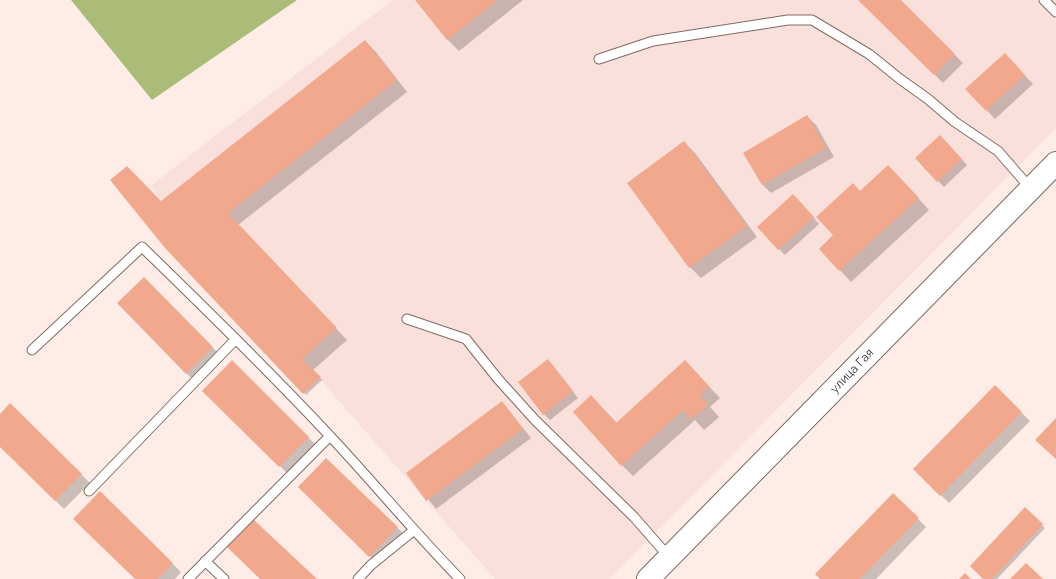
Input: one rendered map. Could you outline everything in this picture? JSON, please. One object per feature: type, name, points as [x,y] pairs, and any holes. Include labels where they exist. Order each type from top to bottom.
[{"type":"main road","name":"улица Гая","points":[[648,579],[1056,164]]},
{"type":"lane","points":[[1044,0],[1056,12]]},
{"type":"lane","points":[[599,59],[653,41],[788,20],[812,20],[869,54],[928,99],[955,122],[998,151],[1030,189]]},
{"type":"lane","points":[[32,350],[142,247],[236,339],[330,436],[414,531],[460,579]]},
{"type":"lane","points":[[407,320],[466,339],[498,379],[535,420],[634,517],[670,557]]},
{"type":"lane","points":[[89,491],[236,339]]},
{"type":"lane","points":[[188,579],[330,436]]},
{"type":"lane","points":[[358,579],[371,565],[414,531]]},
{"type":"lane","points":[[205,561],[224,579]]},
{"type":"shaded area","points":[[393,0],[1056,0],[1056,128],[609,579],[495,579],[150,186]]},
{"type":"green space","points":[[71,0],[297,0],[152,100]]},
{"type":"building","points":[[415,0],[498,0],[447,40]]},
{"type":"building","points":[[858,0],[901,0],[955,54],[934,75]]},
{"type":"building","points":[[365,40],[397,80],[228,213],[337,328],[302,359],[321,377],[303,394],[165,248],[110,180],[127,166],[161,201]]},
{"type":"building","points":[[1005,53],[1025,75],[986,111],[965,89]]},
{"type":"building","points":[[807,115],[826,148],[762,185],[743,153]]},
{"type":"building","points":[[940,135],[962,159],[937,182],[915,158]]},
{"type":"building","points":[[684,141],[747,226],[689,268],[627,183]]},
{"type":"building","points":[[888,165],[919,198],[839,271],[819,249],[833,235],[816,217],[853,183],[860,191]]},
{"type":"building","points":[[793,194],[814,217],[778,250],[757,227]]},
{"type":"building","points":[[144,277],[213,347],[186,374],[117,303]]},
{"type":"building","points":[[548,359],[573,391],[543,415],[518,382]]},
{"type":"building","points":[[232,360],[309,437],[279,467],[202,391]]},
{"type":"building","points":[[685,360],[709,386],[700,395],[708,405],[692,419],[683,410],[621,466],[573,412],[591,395],[616,423]]},
{"type":"building","points":[[995,385],[1022,412],[940,496],[913,469]]},
{"type":"building","points":[[502,401],[523,429],[426,501],[406,473]]},
{"type":"building","points":[[10,403],[82,474],[55,501],[0,447],[0,414]]},
{"type":"building","points":[[1056,418],[1056,459],[1035,440]]},
{"type":"building","points":[[326,458],[398,527],[369,557],[298,487]]},
{"type":"building","points":[[100,491],[173,563],[158,579],[135,579],[73,519]]},
{"type":"building","points":[[893,493],[919,518],[860,579],[820,579],[815,574]]},
{"type":"building","points":[[1025,507],[1043,524],[992,579],[983,579],[970,566]]},
{"type":"building","points":[[254,520],[317,579],[260,579],[227,547]]},
{"type":"building","points":[[1026,563],[1043,579],[1010,579]]},
{"type":"building","points":[[965,573],[971,579],[959,579]]}]
